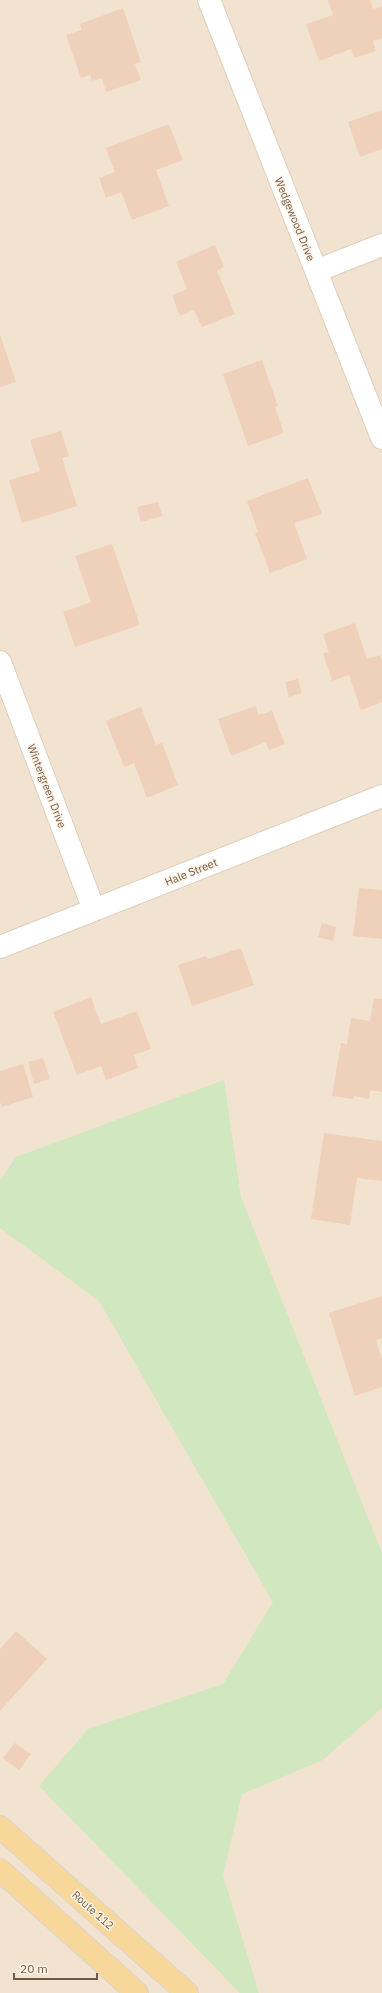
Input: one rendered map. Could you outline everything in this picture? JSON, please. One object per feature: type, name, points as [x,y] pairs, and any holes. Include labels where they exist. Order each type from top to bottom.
[{"type":"main road","name":"Route 112","points":[[0,1827],[187,1993]]},
{"type":"main road","points":[[0,1870],[137,1993]]},
{"type":"street","name":"Wedgewood Drive","points":[[209,0],[382,438]]},
{"type":"street","points":[[316,271],[382,245]]},
{"type":"street","name":"Wintergreen Drive","points":[[0,662],[94,910]]},
{"type":"street","name":"Hale Street","points":[[0,947],[382,796]]},
{"type":"shaded area","points":[[0,0],[382,0],[382,1993],[0,1993]]},
{"type":"green space","points":[[224,1080],[241,1197],[382,1553],[382,1708],[323,1760],[242,1794],[223,1875],[259,1993],[240,1993],[39,1786],[88,1729],[223,1684],[273,1602],[99,1301],[0,1228],[0,1181],[16,1157]]},
{"type":"building","points":[[328,0],[370,0],[373,9],[382,6],[382,38],[373,41],[376,51],[354,58],[351,49],[319,61],[306,24],[333,15]]},
{"type":"building","points":[[123,8],[141,62],[135,64],[141,80],[106,92],[102,78],[92,81],[90,75],[81,78],[66,35],[82,30],[80,24]]},
{"type":"building","points":[[382,110],[382,149],[360,157],[348,122]]},
{"type":"building","points":[[169,124],[183,160],[156,170],[169,206],[132,220],[121,192],[106,198],[99,178],[115,172],[106,148]]},
{"type":"building","points":[[215,245],[224,267],[217,271],[235,314],[202,327],[194,310],[180,316],[172,295],[187,289],[176,262]]},
{"type":"building","points":[[0,335],[16,382],[0,387]]},
{"type":"building","points":[[262,360],[278,406],[275,407],[284,433],[248,446],[223,374]]},
{"type":"building","points":[[61,431],[69,456],[62,458],[77,506],[22,523],[9,480],[40,471],[30,440]]},
{"type":"building","points":[[308,478],[322,514],[294,523],[307,559],[270,573],[255,533],[258,532],[247,501]]},
{"type":"building","points":[[158,502],[163,516],[141,522],[137,507]]},
{"type":"building","points":[[112,544],[140,625],[75,647],[63,612],[91,602],[75,556]]},
{"type":"building","points":[[355,623],[367,659],[380,655],[382,661],[382,702],[361,710],[349,675],[332,681],[323,653],[329,652],[323,634]]},
{"type":"building","points":[[298,679],[302,693],[289,697],[285,682]]},
{"type":"building","points":[[256,706],[258,715],[272,711],[285,744],[269,750],[266,742],[231,756],[218,719]]},
{"type":"building","points":[[141,707],[156,745],[162,743],[178,785],[147,798],[134,763],[124,767],[106,721]]},
{"type":"building","points":[[359,888],[382,890],[382,939],[353,936]]},
{"type":"building","points":[[322,923],[336,927],[333,941],[318,937]]},
{"type":"building","points":[[241,948],[254,985],[192,1006],[178,965],[206,956],[208,959]]},
{"type":"building","points":[[91,997],[101,1024],[137,1011],[151,1049],[134,1055],[138,1068],[106,1080],[101,1066],[77,1075],[53,1012]]},
{"type":"building","points":[[374,998],[382,999],[382,1092],[370,1090],[369,1099],[354,1096],[353,1099],[332,1096],[341,1043],[347,1044],[351,1018],[370,1021]]},
{"type":"building","points":[[43,1058],[50,1079],[34,1084],[28,1062]]},
{"type":"building","points":[[23,1064],[33,1097],[2,1107],[0,1102],[0,1071]]},
{"type":"building","points":[[324,1133],[382,1141],[382,1181],[357,1178],[350,1225],[311,1219]]},
{"type":"building","points":[[382,1296],[382,1338],[376,1340],[382,1360],[382,1387],[355,1396],[329,1313]]},
{"type":"building","points":[[16,1631],[47,1659],[0,1711],[0,1649]]},
{"type":"building","points":[[15,1743],[31,1754],[19,1770],[3,1758]]}]
